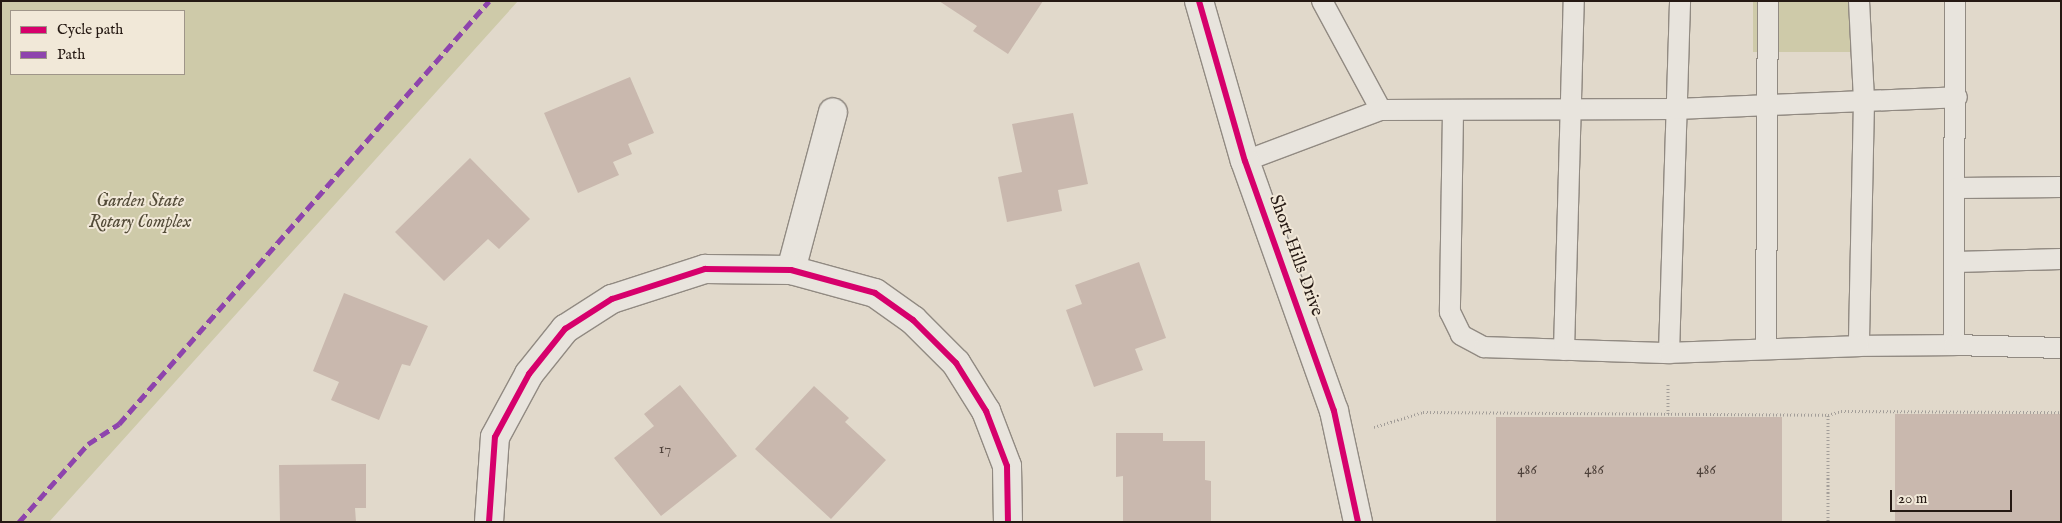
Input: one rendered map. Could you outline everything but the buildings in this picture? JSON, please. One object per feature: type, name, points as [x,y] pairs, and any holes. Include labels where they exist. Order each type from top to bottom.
[{"type":"street","name":"Short Hills Drive","points":[[1199,1],[1245,161],[1334,411],[1358,522]]},
{"type":"street","points":[[791,270],[833,112]]},
{"type":"street","points":[[489,522],[495,437],[530,374],[565,329],[612,299],[705,268],[791,270],[875,294],[913,320],[956,363],[986,411],[1006,466],[1008,522]]},
{"type":"lane","points":[[1322,1],[1381,110]]},
{"type":"lane","points":[[1564,350],[1574,1]]},
{"type":"lane","points":[[1669,353],[1680,1]]},
{"type":"lane","points":[[1766,349],[1768,1]]},
{"type":"lane","points":[[1859,1],[1864,101],[1860,346]]},
{"type":"lane","points":[[1954,345],[1957,188],[1955,1]]},
{"type":"lane","points":[[1245,161],[1381,110],[1453,112],[1676,109],[1957,97]]},
{"type":"lane","points":[[1453,112],[1450,312],[1453,324],[1472,343],[1484,347],[1669,353],[1860,346],[1954,345],[2061,348]]},
{"type":"lane","points":[[1957,188],[2061,187]]},
{"type":"lane","points":[[1956,262],[2061,259]]},
{"type":"path","points":[[1340,438],[1423,412],[1828,415],[1841,411],[2061,412]]},
{"type":"path","points":[[1828,415],[1828,522]]},
{"type":"green space","name":"Garden State Rotary Complex","points":[[1,1],[518,1],[49,522],[1,522]]},
{"type":"green space","points":[[1753,1],[1856,1],[1856,52],[1753,52]]},
{"type":"marked path","points":[[19,522],[88,444],[119,424],[489,1]]},
{"type":"cycle path","points":[[1199,1],[1245,161],[1334,411],[1358,522]]},
{"type":"cycle path","points":[[489,522],[495,437],[529,374],[565,329],[612,299],[705,269],[791,270],[875,293],[913,320],[956,363],[986,411],[1007,466],[1008,522]]}]
